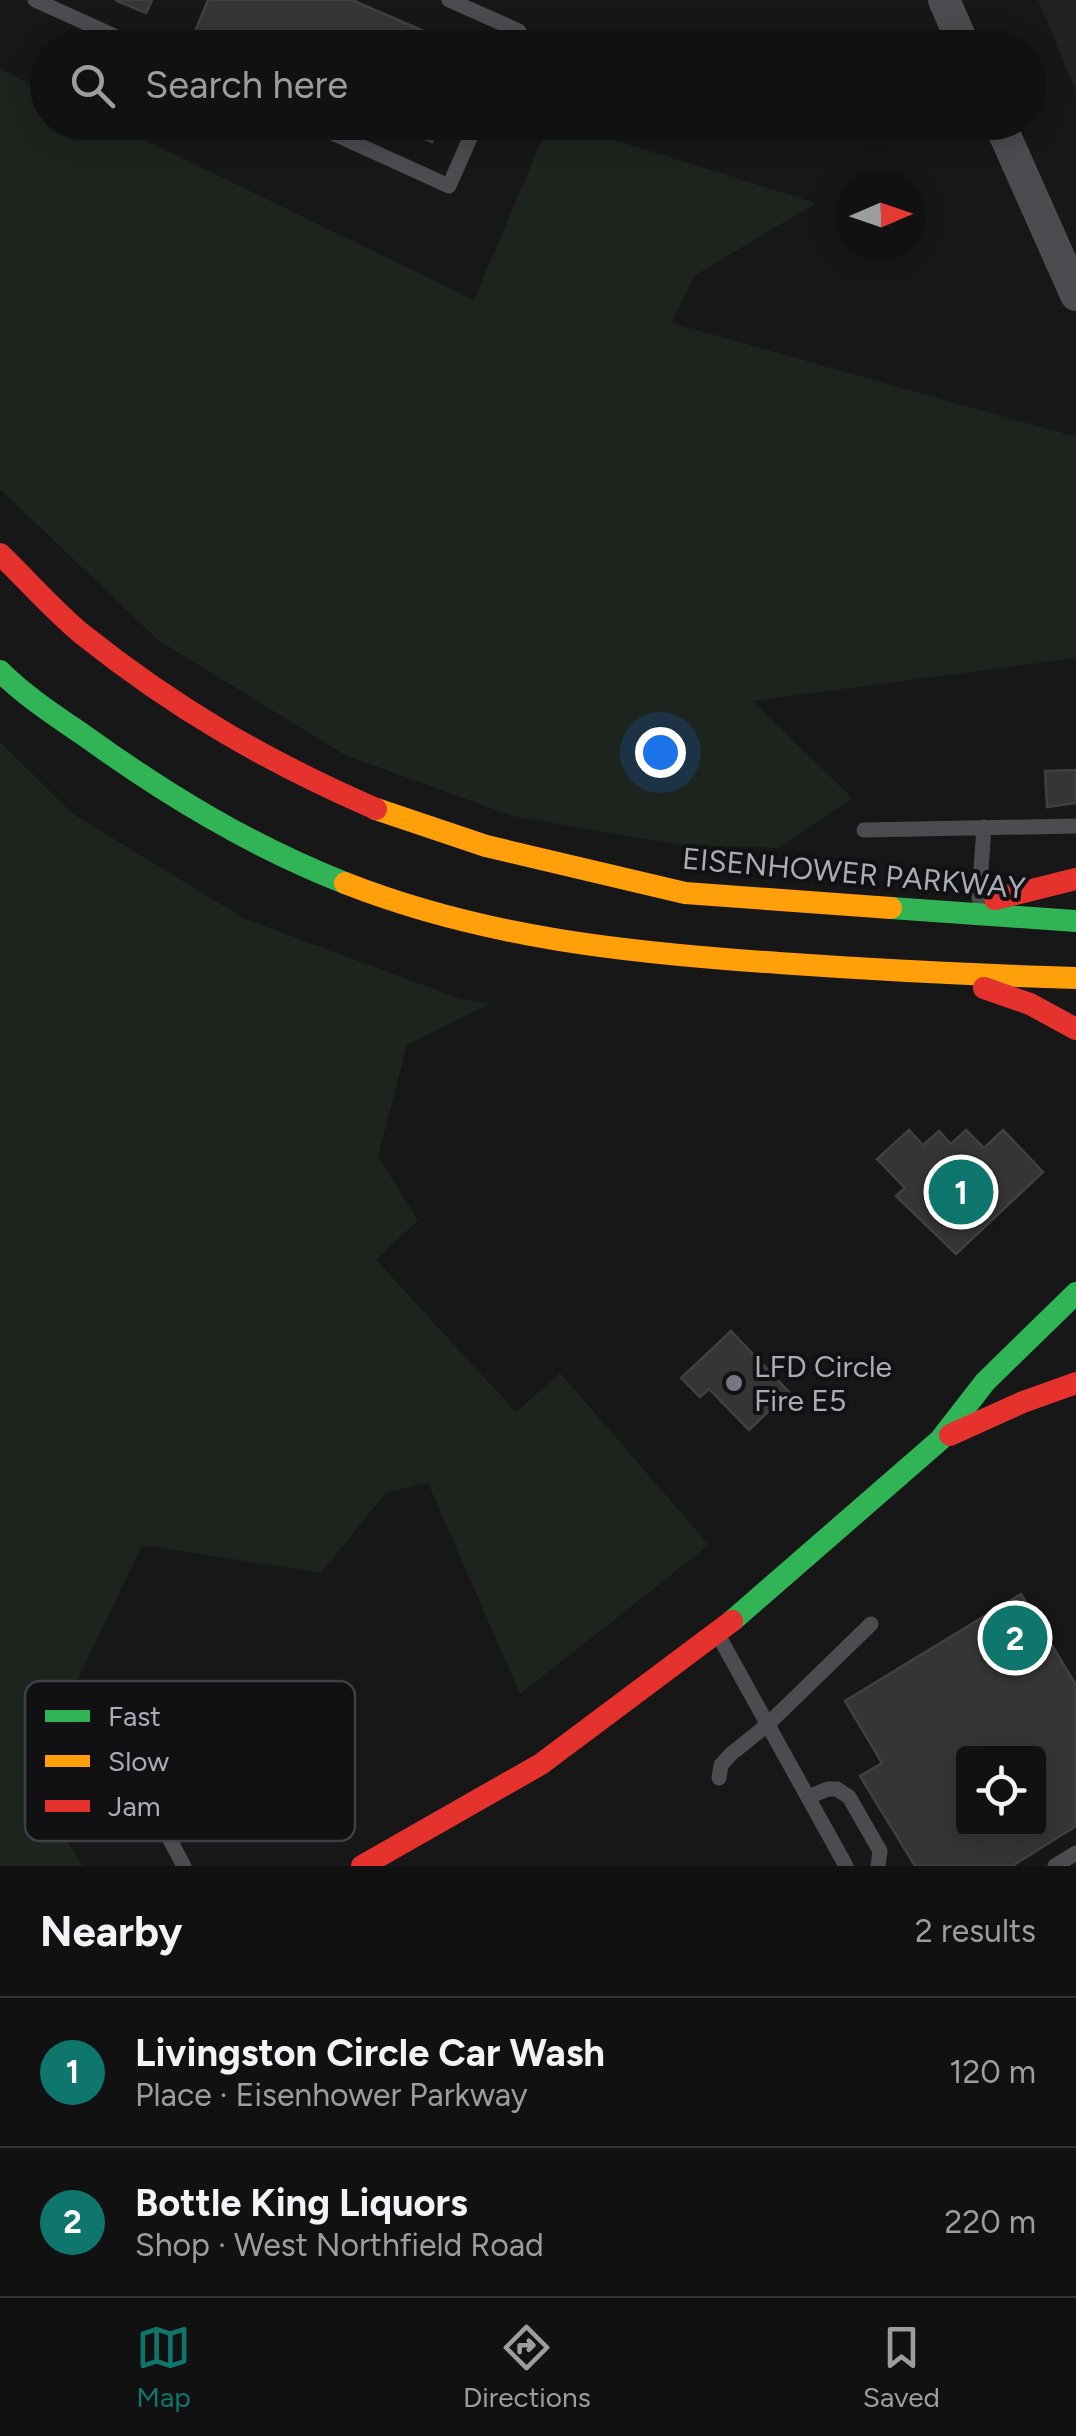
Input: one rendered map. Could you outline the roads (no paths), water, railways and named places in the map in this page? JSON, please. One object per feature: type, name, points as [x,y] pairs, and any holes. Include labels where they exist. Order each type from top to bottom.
[{"type":"main road","name":"EISENHOWER PARKWAY","points":[[0,554],[80,632],[204,724],[296,774],[388,814],[486,846],[685,892],[1076,921]]},
{"type":"main road","points":[[0,671],[151,785],[251,841],[352,884],[459,919],[553,941],[718,958],[939,974],[1076,978]]},
{"type":"main road","points":[[936,912],[1062,886],[1076,879]]},
{"type":"main road","points":[[939,974],[1030,1004],[1076,1029]]},
{"type":"main road","points":[[362,1866],[541,1764],[717,1634],[940,1440],[985,1382],[1076,1293]]},
{"type":"main road","points":[[940,1440],[1076,1383]]},
{"type":"main road","points":[[1023,1402],[1058,1410]]},
{"type":"street","points":[[944,0],[957,30]]},
{"type":"street","points":[[1007,140],[1076,296]]},
{"type":"lane","points":[[35,0],[101,30]]},
{"type":"lane","points":[[449,0],[516,30]]},
{"type":"lane","points":[[348,140],[449,186],[469,140]]},
{"type":"lane","points":[[864,830],[1076,826]]},
{"type":"lane","points":[[978,903],[984,827]]},
{"type":"lane","points":[[719,1778],[721,1765],[731,1754],[871,1624]]},
{"type":"lane","points":[[717,1634],[846,1866]]},
{"type":"lane","points":[[808,1798],[828,1788],[850,1797],[880,1851],[878,1866]]},
{"type":"lane","points":[[170,1841],[184,1866]]},
{"type":"lane","points":[[1055,1866],[1076,1853]]},
{"type":"place","name":"Livingston Circle Car Wash","points":[[961,1192]]},
{"type":"place","name":"LFD Circle Fire E5","points":[[734,1383]]},
{"type":"place","name":"Bottle King Liquors","points":[[1015,1638]]}]
